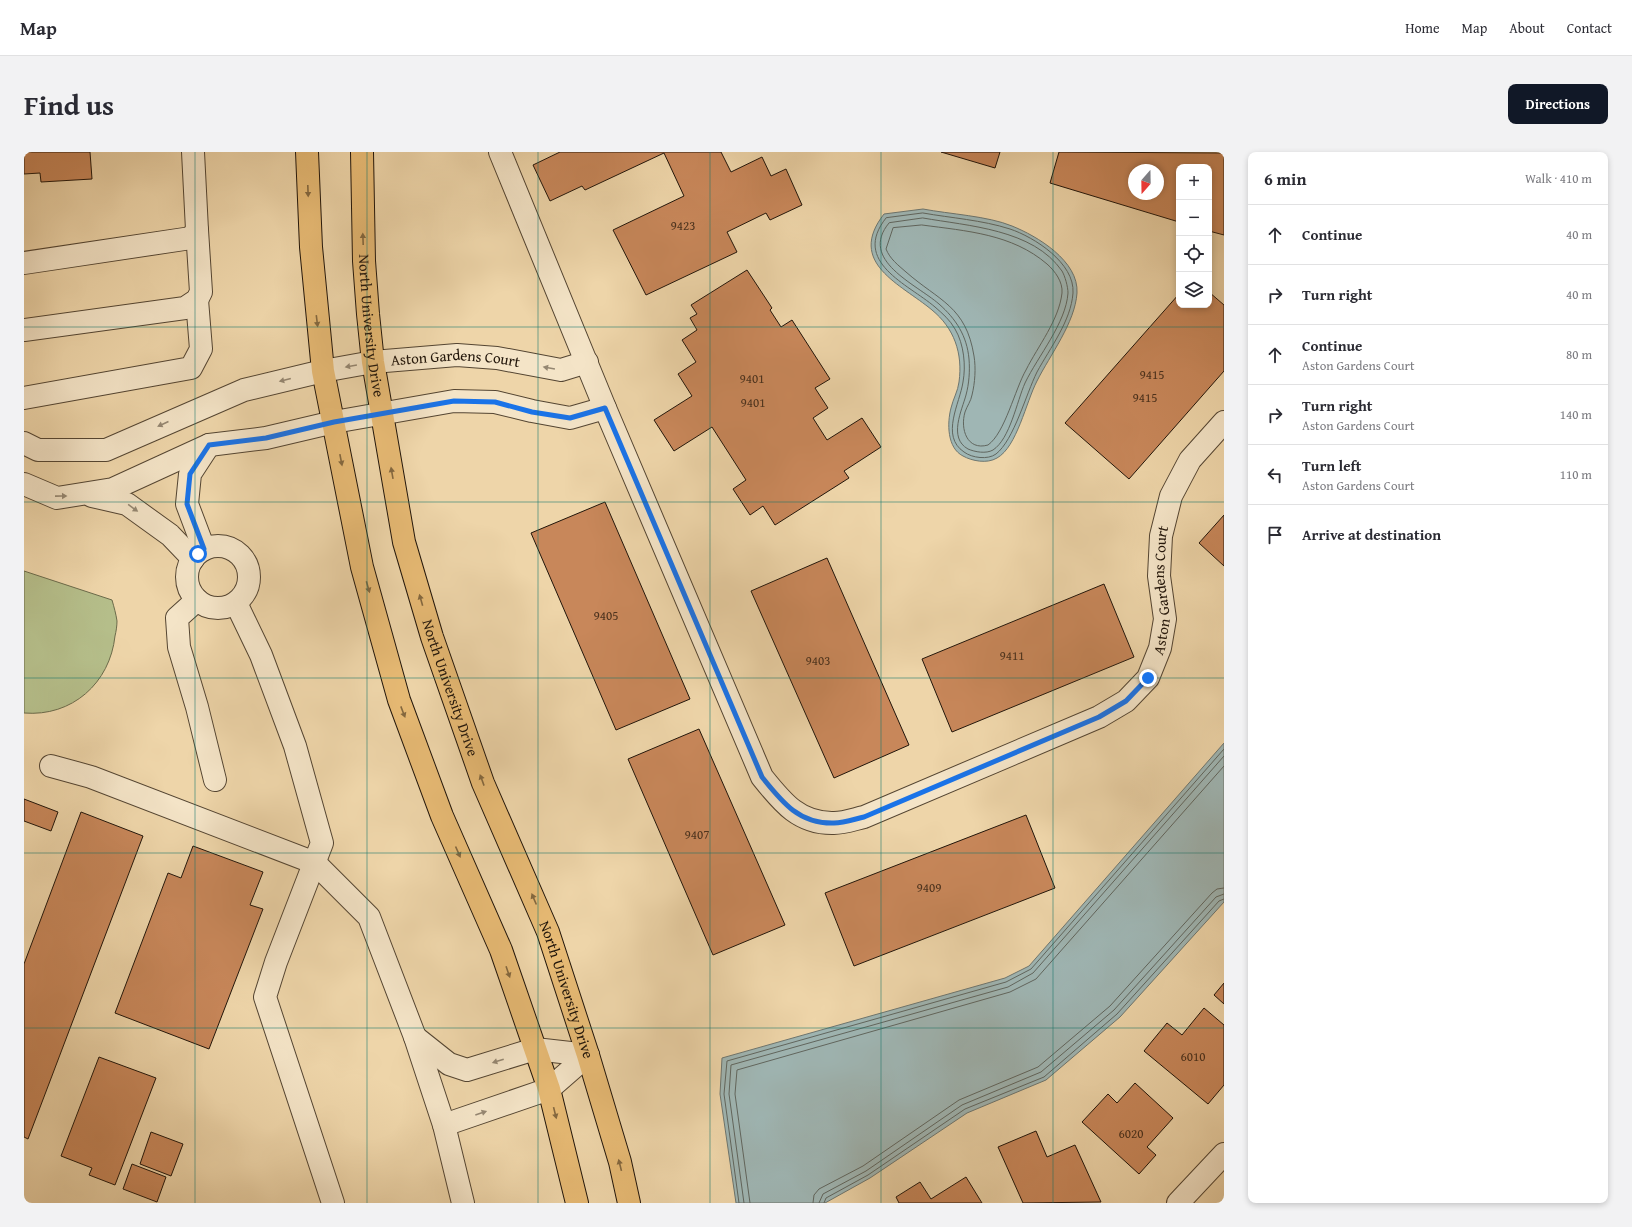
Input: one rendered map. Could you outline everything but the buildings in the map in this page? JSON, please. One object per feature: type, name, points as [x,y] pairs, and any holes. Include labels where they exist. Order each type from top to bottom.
[{"type":"main road","points":[[308,152],[311,247],[323,370],[362,567],[399,700],[442,816],[501,950],[549,1089],[577,1203]]},
{"type":"main road","name":"North University Drive","points":[[362,152],[364,261],[373,362],[404,542],[432,637],[483,783],[548,932],[588,1055],[620,1162],[629,1203]]},
{"type":"street","points":[[24,330],[185,308],[197,300],[201,292],[193,152]]},
{"type":"street","name":"Aston Gardens Court","points":[[500,152],[605,408],[762,777],[785,805],[809,820],[834,824],[864,817],[1099,717],[1126,701],[1148,678],[1160,648],[1165,619],[1159,576],[1161,536],[1172,496],[1190,460],[1224,422]]},
{"type":"street","points":[[24,263],[191,238],[197,230]]},
{"type":"street","points":[[24,398],[191,368],[201,349],[197,300]]},
{"type":"street","name":"Aston Gardens Court","points":[[24,443],[38,450],[106,450],[244,390],[323,370],[373,362],[457,355],[497,358],[560,370],[587,362]]},
{"type":"street","points":[[24,484],[57,498],[113,489],[209,445],[266,438],[334,422],[454,401],[495,402],[532,412],[570,418],[605,408]]},
{"type":"street","points":[[198,554],[187,504],[190,474],[209,445]]},
{"type":"street","points":[[83,494],[127,504],[198,554]]},
{"type":"street","points":[[214,546],[225,546],[234,550],[242,557],[248,566],[250,576],[248,587],[244,596],[236,603],[226,607],[216,608],[206,606],[197,600],[188,584],[189,567],[198,554],[214,546]]},
{"type":"street","points":[[197,600],[177,618],[179,647],[198,707],[215,780]]},
{"type":"street","points":[[236,603],[261,655],[295,746],[322,844],[276,962],[265,997],[333,1203]]},
{"type":"street","points":[[51,766],[91,777],[315,863],[369,916],[415,1037],[444,1125],[463,1203]]},
{"type":"street","points":[[415,1037],[449,1064],[468,1070],[535,1049],[588,1055]]},
{"type":"street","points":[[444,1125],[549,1089],[588,1055]]},
{"type":"street","points":[[1178,1203],[1224,1154]]},
{"type":"green space","points":[[24,571],[112,600],[117,621],[112,653],[97,682],[86,694],[73,703],[58,709],[41,713],[24,713]]},
{"type":"water","points":[[923,209],[992,220],[1022,230],[1055,251],[1071,270],[1076,281],[1077,293],[1075,304],[1067,327],[1037,381],[1016,434],[1004,452],[993,460],[980,461],[967,458],[958,452],[951,441],[949,421],[958,385],[960,361],[951,333],[940,317],[893,281],[882,271],[874,259],[871,246],[874,231],[884,214]]},
{"type":"water","points":[[1224,743],[1224,902],[1120,1017],[1046,1080],[967,1113],[870,1178],[825,1203],[736,1203],[720,1094],[722,1058],[1005,978],[1029,966]]},
{"type":"route","points":[[198,554],[204,549],[187,504],[190,474],[209,445],[266,438],[334,422],[454,401],[495,402],[532,412],[570,418],[605,408],[762,777],[785,805],[809,820],[834,824],[864,817],[1099,717],[1126,701],[1148,678]]}]
